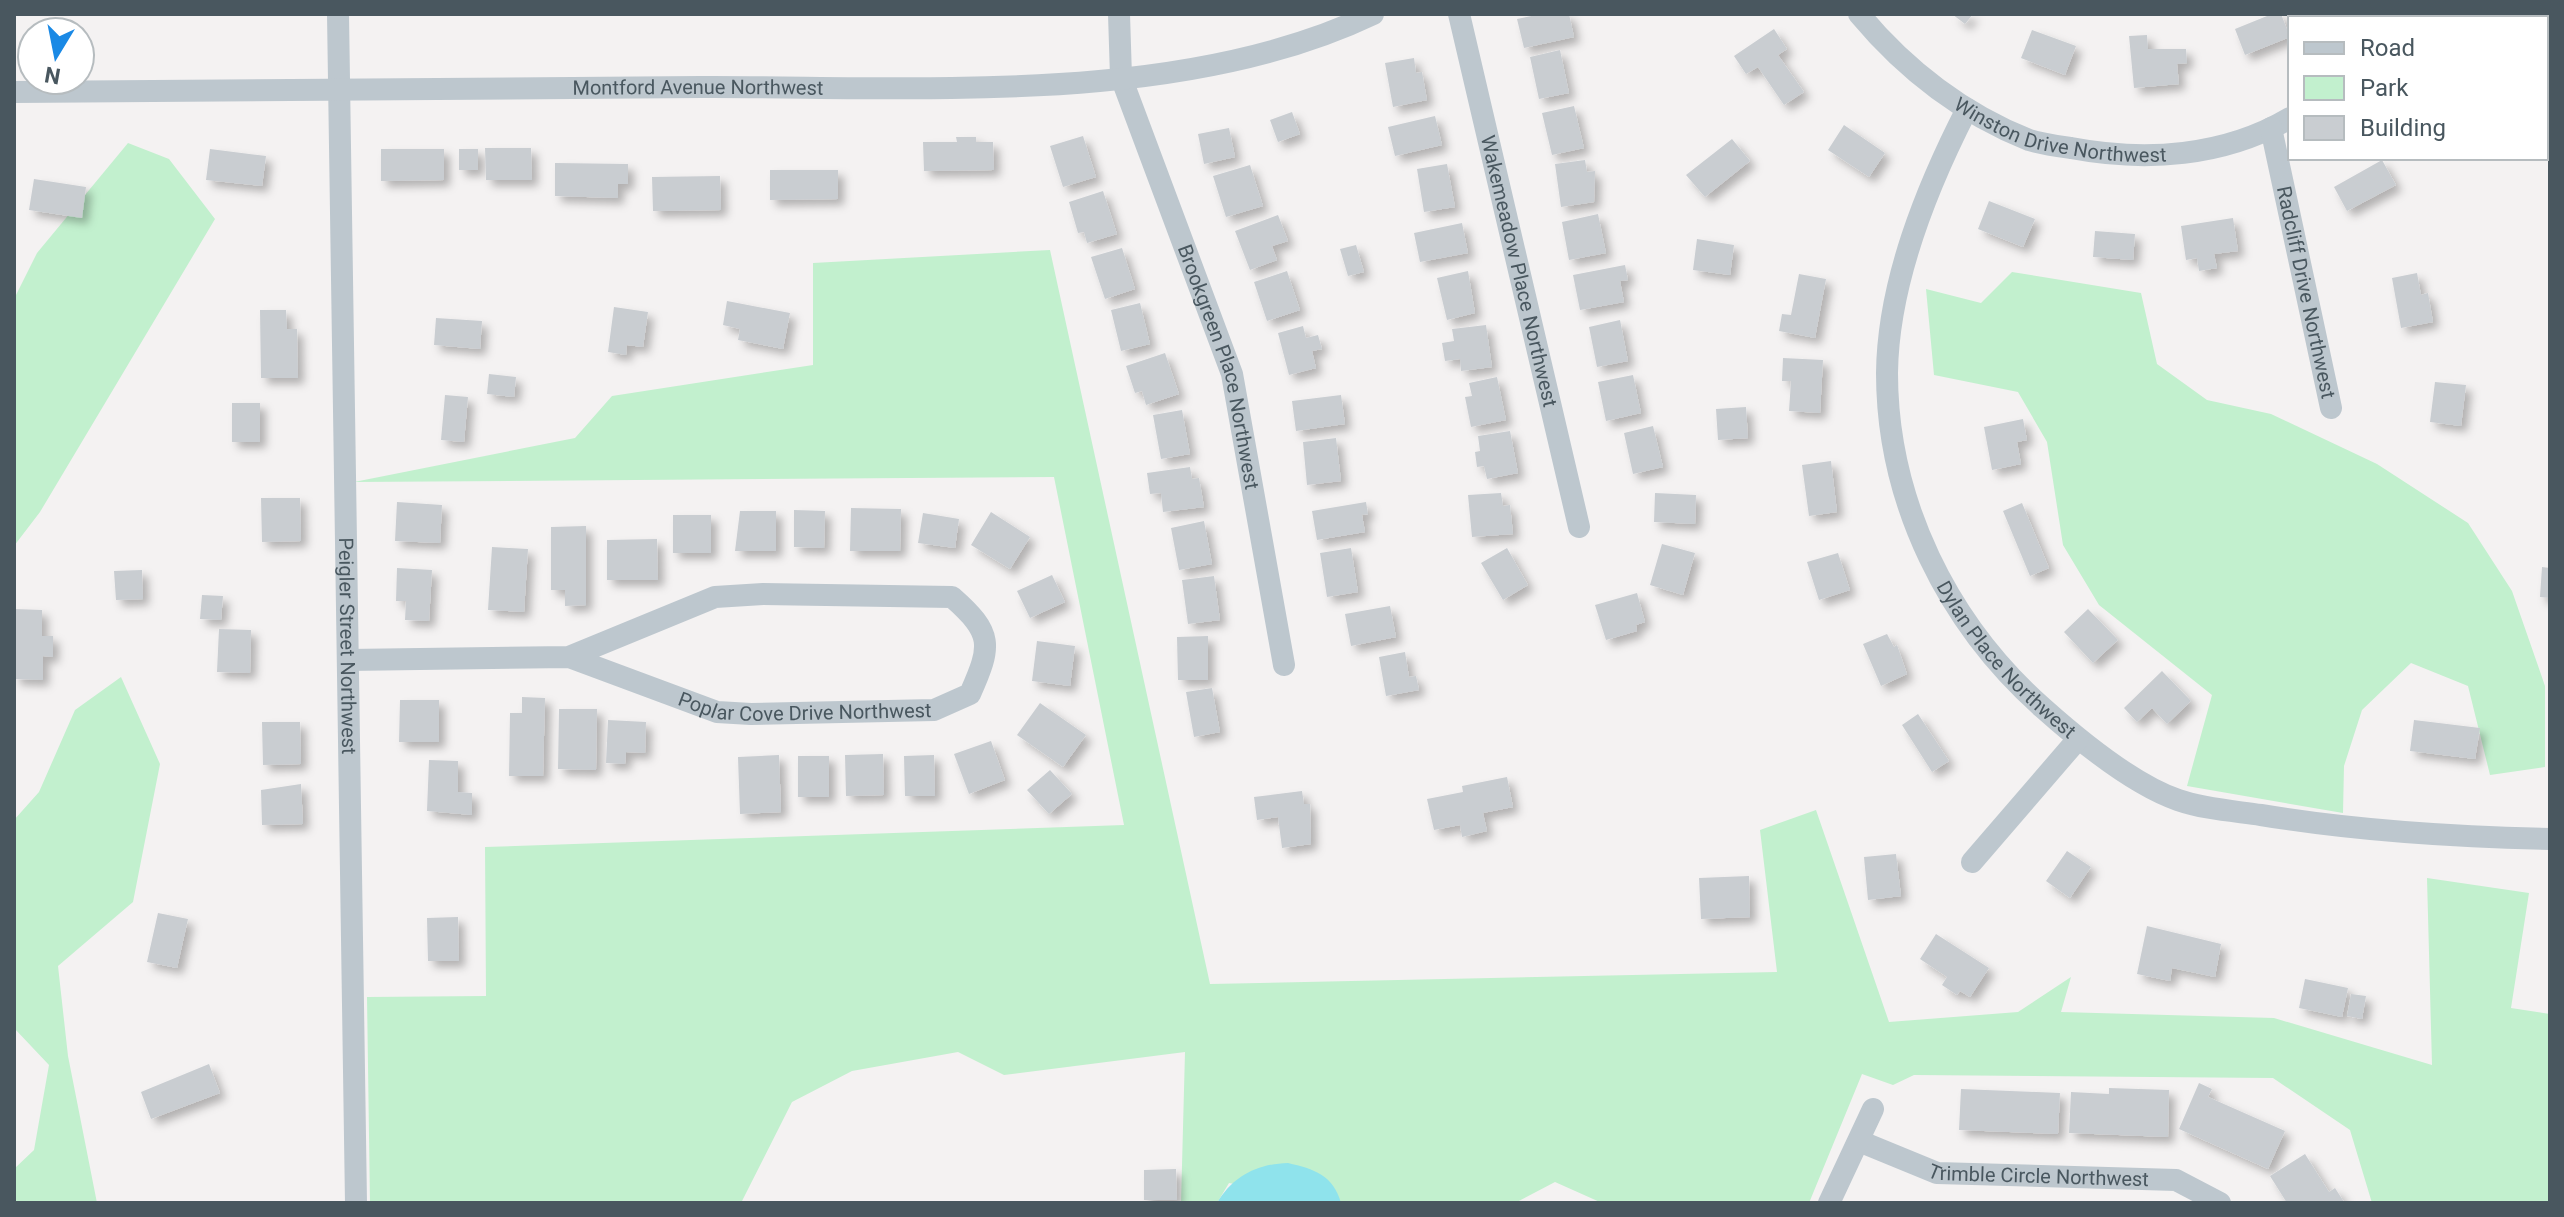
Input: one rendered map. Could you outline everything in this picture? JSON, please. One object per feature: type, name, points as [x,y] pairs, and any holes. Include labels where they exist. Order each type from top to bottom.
[{"type":"street","name":"Peigler Street Northwest","points":[[338,14],[356,1203]]},
{"type":"street","name":"Brookgreen Place Northwest","points":[[1119,14],[1121,77],[1232,374],[1284,665]]},
{"type":"street","name":"Montford Avenue Northwest","points":[[14,92],[1014,85],[1121,77],[1207,66],[1304,42],[1373,14]]},
{"type":"street","name":"Wakemeadow Place Northwest","points":[[1459,14],[1579,527]]},
{"type":"street","name":"Winston Drive Northwest","points":[[1859,14],[1890,52],[1928,84],[1967,109],[2031,140],[2134,157],[2208,149],[2280,123]]},
{"type":"street","name":"Dylan Place Northwest","points":[[1967,109],[1923,208],[1898,287],[1887,371],[1896,454],[1915,525],[1947,595],[1969,628],[2023,690],[2078,739],[2177,800],[2397,834],[2550,839]]},
{"type":"street","name":"Radcliff Drive Northwest","points":[[2280,123],[2331,408]]},
{"type":"street","name":"Poplar Cove Drive Northwest","points":[[348,660],[569,657],[717,712],[751,714],[934,710],[970,694],[987,657],[979,620],[952,597],[763,594],[715,597],[569,657]]},
{"type":"street","points":[[1972,862],[2078,739]]},
{"type":"street","points":[[1829,1203],[1873,1109]]},
{"type":"street","name":"Trimble Circle Northwest","points":[[1859,1141],[1937,1173],[2176,1180],[2220,1203]]},
{"type":"green space","points":[[128,143],[169,159],[215,219],[40,512],[14,546],[14,299],[37,253]]},
{"type":"green space","points":[[1050,250],[1210,984],[1777,972],[1760,830],[1816,810],[1889,1022],[2018,1012],[2071,977],[2061,1012],[2274,1018],[2432,1065],[2427,878],[2529,893],[2511,1008],[2550,1014],[2550,1203],[2372,1203],[2350,1130],[2273,1078],[1914,1075],[1893,1085],[1862,1074],[1809,1203],[1602,1203],[1555,1182],[1515,1203],[1337,1203],[1229,1183],[1217,1203],[1181,1203],[1185,1052],[1004,1075],[958,1052],[852,1071],[792,1102],[741,1203],[370,1203],[367,997],[486,996],[485,847],[1124,825],[1054,477],[354,482],[575,438],[612,396],[813,365],[813,263]]},
{"type":"green space","points":[[2012,272],[2141,293],[2157,364],[2207,400],[2271,414],[2377,464],[2468,523],[2512,591],[2545,686],[2545,767],[2490,775],[2468,686],[2411,663],[2362,710],[2344,766],[2343,813],[2187,786],[2212,695],[2099,605],[2063,545],[2047,442],[2018,392],[1934,375],[1926,289],[1981,303]]},
{"type":"green space","points":[[121,677],[160,764],[133,902],[58,966],[68,1056],[97,1203],[14,1203],[14,1169],[34,1150],[49,1065],[14,1028],[14,820],[39,792],[75,710]]},
{"type":"water","points":[[1288,1163],[1306,1168],[1328,1180],[1341,1203],[1217,1203],[1230,1186],[1247,1173]]},
{"type":"building","points":[[1541,14],[1569,14],[1574,37],[1524,48],[1517,19]]},
{"type":"building","points":[[1952,14],[1973,14],[1965,24]]},
{"type":"building","points":[[2272,14],[2281,14],[2288,38],[2245,55],[2235,29]]},
{"type":"building","points":[[1774,29],[1787,49],[1778,55],[1804,92],[1784,105],[1758,67],[1746,74],[1734,56]]},
{"type":"building","points":[[2032,30],[2076,46],[2065,75],[2021,58]]},
{"type":"building","points":[[2147,35],[2148,49],[2186,49],[2187,63],[2177,64],[2179,84],[2134,88],[2129,36]]},
{"type":"building","points":[[2550,36],[2548,71],[2548,38]]},
{"type":"building","points":[[1560,50],[1569,93],[1539,99],[1530,57]]},
{"type":"building","points":[[1414,58],[1416,73],[1422,72],[1427,100],[1393,107],[1385,63]]},
{"type":"building","points":[[1574,106],[1584,148],[1552,155],[1542,113]]},
{"type":"building","points":[[1292,112],[1300,134],[1278,142],[1270,120]]},
{"type":"building","points":[[1435,116],[1442,145],[1395,156],[1388,127]]},
{"type":"building","points":[[1844,125],[1885,153],[1869,177],[1828,150]]},
{"type":"building","points":[[1229,128],[1235,157],[1204,164],[1198,134]]},
{"type":"building","points":[[1083,136],[1096,177],[1063,187],[1050,146]]},
{"type":"building","points":[[956,137],[976,137],[976,142],[993,142],[994,170],[924,171],[923,142],[957,142]]},
{"type":"building","points":[[1732,139],[1750,161],[1705,197],[1686,175]]},
{"type":"building","points":[[485,148],[531,148],[532,180],[486,180]]},
{"type":"building","points":[[210,149],[266,156],[262,186],[206,180]]},
{"type":"building","points":[[381,149],[444,149],[444,180],[381,181]]},
{"type":"building","points":[[459,149],[478,149],[478,170],[459,170]]},
{"type":"building","points":[[1585,160],[1587,172],[1595,171],[1594,202],[1561,207],[1555,164]]},
{"type":"building","points":[[2382,160],[2396,185],[2347,211],[2334,187]]},
{"type":"building","points":[[555,163],[628,164],[628,184],[618,184],[618,198],[555,196]]},
{"type":"building","points":[[1447,164],[1455,207],[1424,212],[1417,169]]},
{"type":"building","points":[[1250,165],[1263,206],[1226,217],[1213,176]]},
{"type":"building","points":[[770,170],[838,170],[838,199],[770,200]]},
{"type":"building","points":[[720,176],[721,210],[653,211],[652,177]]},
{"type":"building","points":[[34,179],[86,187],[82,218],[29,210]]},
{"type":"building","points":[[1103,191],[1117,234],[1087,243],[1084,232],[1078,233],[1069,202]]},
{"type":"building","points":[[1989,201],[2035,219],[2023,247],[1978,229]]},
{"type":"building","points":[[1598,214],[1606,253],[1569,260],[1562,222]]},
{"type":"building","points":[[1278,215],[1288,241],[1272,246],[1277,260],[1250,270],[1235,231]]},
{"type":"building","points":[[2233,218],[2238,251],[2214,254],[2217,268],[2199,271],[2197,258],[2186,260],[2181,226]]},
{"type":"building","points":[[1462,223],[1468,253],[1420,262],[1414,233]]},
{"type":"building","points":[[2095,231],[2135,234],[2133,260],[2093,257]]},
{"type":"building","points":[[1697,239],[1734,245],[1730,275],[1693,270]]},
{"type":"building","points":[[1356,245],[1364,272],[1348,276],[1340,249]]},
{"type":"building","points":[[1122,248],[1135,289],[1105,299],[1091,257]]},
{"type":"building","points":[[1625,265],[1628,280],[1620,281],[1624,302],[1580,310],[1573,275]]},
{"type":"building","points":[[1287,271],[1300,310],[1267,321],[1254,282]]},
{"type":"building","points":[[1468,271],[1475,313],[1447,320],[1437,278]]},
{"type":"building","points":[[2417,273],[2421,295],[2428,293],[2433,322],[2401,328],[2392,278]]},
{"type":"building","points":[[1799,274],[1826,279],[1815,338],[1779,331],[1782,314],[1791,315]]},
{"type":"building","points":[[727,301],[790,313],[783,349],[738,340],[740,329],[723,325]]},
{"type":"building","points":[[1140,303],[1150,344],[1121,351],[1111,310]]},
{"type":"building","points":[[614,307],[648,312],[643,347],[627,345],[626,355],[608,352]]},
{"type":"building","points":[[260,310],[286,310],[287,329],[297,329],[298,378],[261,378]]},
{"type":"building","points":[[436,318],[482,321],[480,349],[434,345]]},
{"type":"building","points":[[1620,320],[1628,361],[1597,367],[1589,327]]},
{"type":"building","points":[[1486,325],[1492,367],[1461,371],[1460,359],[1445,361],[1442,343],[1454,341],[1452,329]]},
{"type":"building","points":[[1303,326],[1306,338],[1318,335],[1322,349],[1312,351],[1316,368],[1289,375],[1278,333]]},
{"type":"building","points":[[1165,353],[1179,394],[1146,405],[1142,391],[1135,393],[1126,366]]},
{"type":"building","points":[[1783,358],[1823,360],[1820,413],[1789,411],[1791,381],[1782,381]]},
{"type":"building","points":[[489,374],[516,377],[514,397],[487,394]]},
{"type":"building","points":[[1633,375],[1641,413],[1606,421],[1598,382]]},
{"type":"building","points":[[1497,377],[1506,420],[1471,427],[1465,397],[1472,396],[1469,383]]},
{"type":"building","points":[[2435,382],[2466,385],[2461,426],[2430,422]]},
{"type":"building","points":[[445,395],[468,397],[464,442],[441,440]]},
{"type":"building","points":[[1341,395],[1345,424],[1296,431],[1292,401]]},
{"type":"building","points":[[232,403],[260,403],[260,442],[232,442]]},
{"type":"building","points":[[1746,407],[1748,438],[1718,440],[1716,409]]},
{"type":"building","points":[[1182,410],[1190,454],[1161,459],[1153,415]]},
{"type":"building","points":[[2023,419],[2027,440],[2017,442],[2021,464],[1992,470],[1984,427]]},
{"type":"building","points":[[1653,426],[1663,467],[1633,474],[1624,433]]},
{"type":"building","points":[[1510,431],[1518,473],[1487,479],[1484,466],[1477,467],[1475,452],[1480,451],[1478,436]]},
{"type":"building","points":[[1336,438],[1341,481],[1307,485],[1303,442]]},
{"type":"building","points":[[1831,461],[1837,512],[1809,516],[1802,465]]},
{"type":"building","points":[[1190,467],[1192,479],[1199,478],[1204,507],[1163,512],[1161,493],[1150,494],[1147,473]]},
{"type":"building","points":[[1501,493],[1503,506],[1510,505],[1513,534],[1472,537],[1468,495]]},
{"type":"building","points":[[1655,493],[1696,495],[1695,524],[1654,522]]},
{"type":"building","points":[[261,498],[300,498],[301,541],[262,542]]},
{"type":"building","points":[[397,502],[442,505],[440,543],[395,541]]},
{"type":"building","points":[[1366,502],[1368,514],[1362,515],[1365,532],[1317,540],[1312,511]]},
{"type":"building","points":[[2022,503],[2049,568],[2030,576],[2003,511]]},
{"type":"building","points":[[851,508],[901,509],[900,551],[850,551]]},
{"type":"building","points":[[794,510],[825,511],[824,548],[794,547]]},
{"type":"building","points":[[740,511],[776,511],[776,551],[735,551]]},
{"type":"building","points":[[991,512],[1030,537],[1010,569],[971,545]]},
{"type":"building","points":[[923,513],[959,519],[955,548],[918,543]]},
{"type":"building","points":[[673,515],[711,515],[711,553],[673,553]]},
{"type":"building","points":[[1204,521],[1212,564],[1179,570],[1171,528]]},
{"type":"building","points":[[586,526],[586,605],[565,606],[565,590],[551,590],[551,527]]},
{"type":"building","points":[[657,539],[658,580],[607,580],[607,540]]},
{"type":"building","points":[[1662,544],[1695,553],[1683,595],[1650,585]]},
{"type":"building","points":[[492,547],[528,549],[524,612],[488,610]]},
{"type":"building","points":[[1351,548],[1358,592],[1327,597],[1320,553]]},
{"type":"building","points":[[1507,548],[1528,585],[1503,600],[1481,563]]},
{"type":"building","points":[[1838,553],[1850,590],[1819,600],[1807,562]]},
{"type":"building","points":[[2542,567],[2550,568],[2550,598],[2540,597]]},
{"type":"building","points":[[397,568],[432,570],[429,621],[405,620],[406,601],[396,601]]},
{"type":"building","points":[[142,570],[143,599],[116,600],[114,571]]},
{"type":"building","points":[[1052,575],[1065,602],[1030,618],[1017,591]]},
{"type":"building","points":[[1214,576],[1220,620],[1188,624],[1182,580]]},
{"type":"building","points":[[1637,593],[1645,622],[1636,625],[1637,631],[1606,640],[1595,605]]},
{"type":"building","points":[[202,595],[223,596],[221,620],[200,619]]},
{"type":"building","points":[[1390,606],[1396,637],[1351,646],[1345,614]]},
{"type":"building","points":[[14,609],[42,610],[42,636],[53,636],[53,657],[43,656],[43,680],[14,679]]},
{"type":"building","points":[[2088,609],[2118,640],[2093,663],[2064,632]]},
{"type":"building","points":[[219,629],[251,630],[250,673],[217,672]]},
{"type":"building","points":[[1887,634],[1894,647],[1897,645],[1907,674],[1881,686],[1863,644]]},
{"type":"building","points":[[1208,636],[1208,680],[1178,680],[1177,637]]},
{"type":"building","points":[[1037,641],[1075,646],[1070,686],[1032,681]]},
{"type":"building","points":[[1405,652],[1409,677],[1416,676],[1419,690],[1386,696],[1379,657]]},
{"type":"building","points":[[2162,671],[2191,701],[2167,724],[2152,708],[2137,722],[2124,708]]},
{"type":"building","points":[[1212,688],[1220,732],[1194,737],[1186,692]]},
{"type":"building","points":[[522,697],[545,698],[543,776],[509,776],[510,713],[522,713]]},
{"type":"building","points":[[400,700],[439,700],[439,742],[399,742]]},
{"type":"building","points":[[1040,703],[1086,735],[1063,767],[1017,735]]},
{"type":"building","points":[[559,709],[597,709],[596,770],[558,769]]},
{"type":"building","points":[[1918,714],[1949,761],[1932,772],[1902,725]]},
{"type":"building","points":[[608,720],[646,722],[645,753],[626,752],[625,764],[606,763]]},
{"type":"building","points":[[2414,720],[2480,728],[2475,759],[2410,751]]},
{"type":"building","points":[[262,722],[300,722],[301,764],[263,765]]},
{"type":"building","points":[[991,741],[1005,780],[969,794],[954,754]]},
{"type":"building","points":[[883,754],[884,795],[846,796],[845,755]]},
{"type":"building","points":[[779,755],[781,812],[740,814],[738,757]]},
{"type":"building","points":[[934,755],[935,796],[905,796],[904,756]]},
{"type":"building","points":[[798,756],[829,756],[829,797],[798,797]]},
{"type":"building","points":[[429,760],[458,761],[458,792],[472,793],[472,815],[427,811]]},
{"type":"building","points":[[1050,770],[1072,794],[1049,814],[1027,790]]},
{"type":"building","points":[[1507,777],[1513,807],[1483,813],[1487,831],[1462,837],[1460,825],[1434,830],[1427,799],[1463,792],[1462,786]]},
{"type":"building","points":[[301,784],[303,824],[262,825],[261,790]]},
{"type":"building","points":[[1302,791],[1304,804],[1310,804],[1311,844],[1282,848],[1278,817],[1257,820],[1254,797]]},
{"type":"building","points":[[2067,851],[2091,867],[2070,898],[2046,881]]},
{"type":"building","points":[[1896,854],[1901,896],[1868,900],[1864,857]]},
{"type":"building","points":[[1749,876],[1750,917],[1701,919],[1699,878]]},
{"type":"building","points":[[158,913],[188,919],[177,968],[147,962]]},
{"type":"building","points":[[458,917],[459,961],[428,961],[427,918]]},
{"type":"building","points":[[2147,926],[2221,944],[2215,977],[2172,968],[2170,981],[2137,974]]},
{"type":"building","points":[[1936,934],[1989,968],[1970,997],[1960,991],[1957,995],[1942,985],[1947,977],[1920,959]]},
{"type":"building","points":[[2305,979],[2348,988],[2342,1017],[2299,1008]]},
{"type":"building","points":[[2351,994],[2366,996],[2362,1019],[2347,1016]]},
{"type":"building","points":[[209,1064],[220,1093],[151,1119],[141,1092]]},
{"type":"building","points":[[2199,1083],[2212,1089],[2208,1097],[2285,1131],[2268,1169],[2179,1129]]},
{"type":"building","points":[[2109,1088],[2169,1090],[2168,1137],[2069,1133],[2071,1092],[2109,1094]]},
{"type":"building","points":[[1961,1089],[2060,1093],[2058,1134],[1959,1130]]},
{"type":"building","points":[[2305,1154],[2329,1192],[2335,1188],[2344,1202],[2287,1203],[2270,1176]]},
{"type":"building","points":[[1176,1169],[1177,1200],[1144,1200],[1144,1170]]}]
